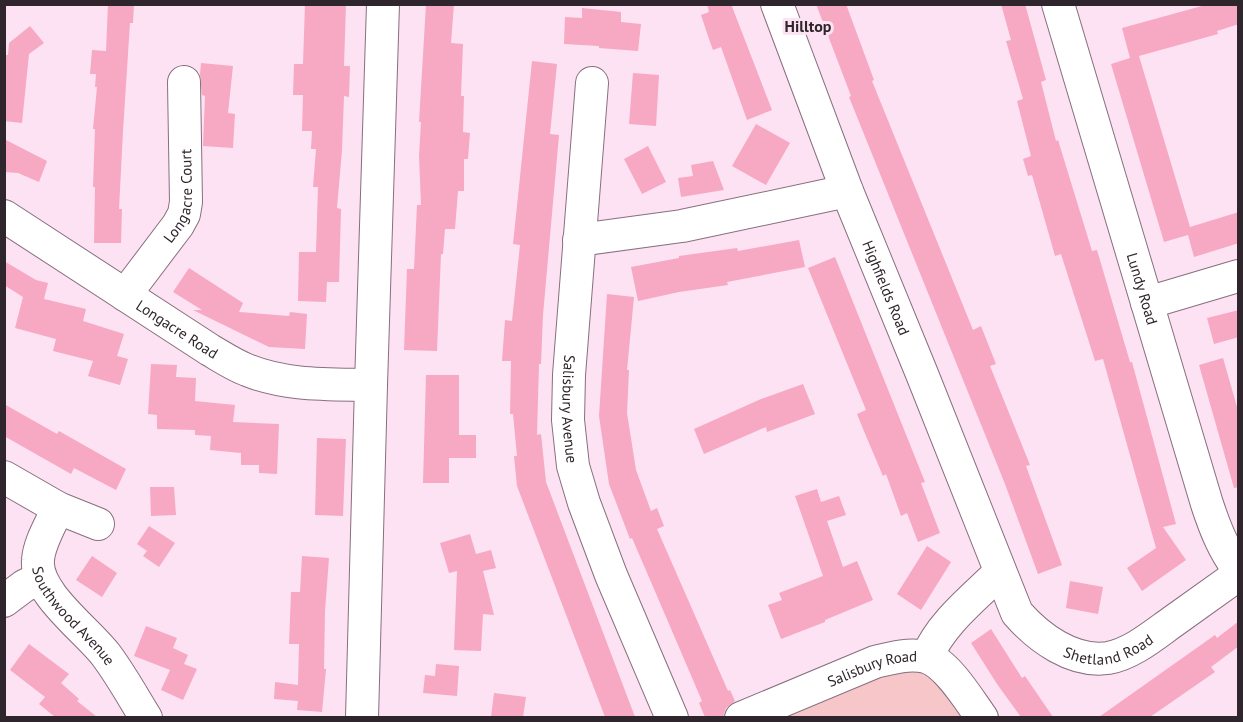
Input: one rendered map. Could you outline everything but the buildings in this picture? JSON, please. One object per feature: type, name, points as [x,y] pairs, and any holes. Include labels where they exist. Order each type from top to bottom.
[{"type":"street","points":[[362,717],[383,4]]},
{"type":"street","name":"Highfields Road","points":[[777,4],[847,191],[1000,572]]},
{"type":"street","name":"Lundy Road","points":[[1066,7],[1147,303],[1217,535],[1227,554],[1239,569]]},
{"type":"street","name":"Longacre Court","points":[[125,295],[184,214],[186,202],[184,82]]},
{"type":"street","name":"Salisbury Avenue","points":[[592,83],[569,375],[568,420],[573,466],[611,575],[672,717]]},
{"type":"street","points":[[579,240],[682,226],[847,191]]},
{"type":"street","name":"Longacre Road","points":[[4,216],[210,351],[244,370],[290,382],[370,386]]},
{"type":"street","points":[[1147,303],[1239,276]]},
{"type":"street","points":[[4,477],[58,508],[98,524]]},
{"type":"street","name":"Southwood Avenue","points":[[58,508],[40,550],[38,560],[40,578],[49,593],[107,657],[146,717]]},
{"type":"street","points":[[927,657],[933,642],[947,625],[1000,572]]},
{"type":"street","name":"Shetland Road","points":[[1000,572],[1017,613],[1032,630],[1068,652],[1092,658],[1107,658],[1123,653],[1239,575]]},
{"type":"street","points":[[4,601],[24,586],[40,578]]},
{"type":"street","name":"Salisbury Road","points":[[741,717],[875,662],[912,655],[927,657],[941,666],[982,717]]},
{"type":"shaded area","points":[[923,663],[967,718],[765,718],[842,682]]},
{"type":"district","name":"Hilltop","points":[[808,26]]}]
